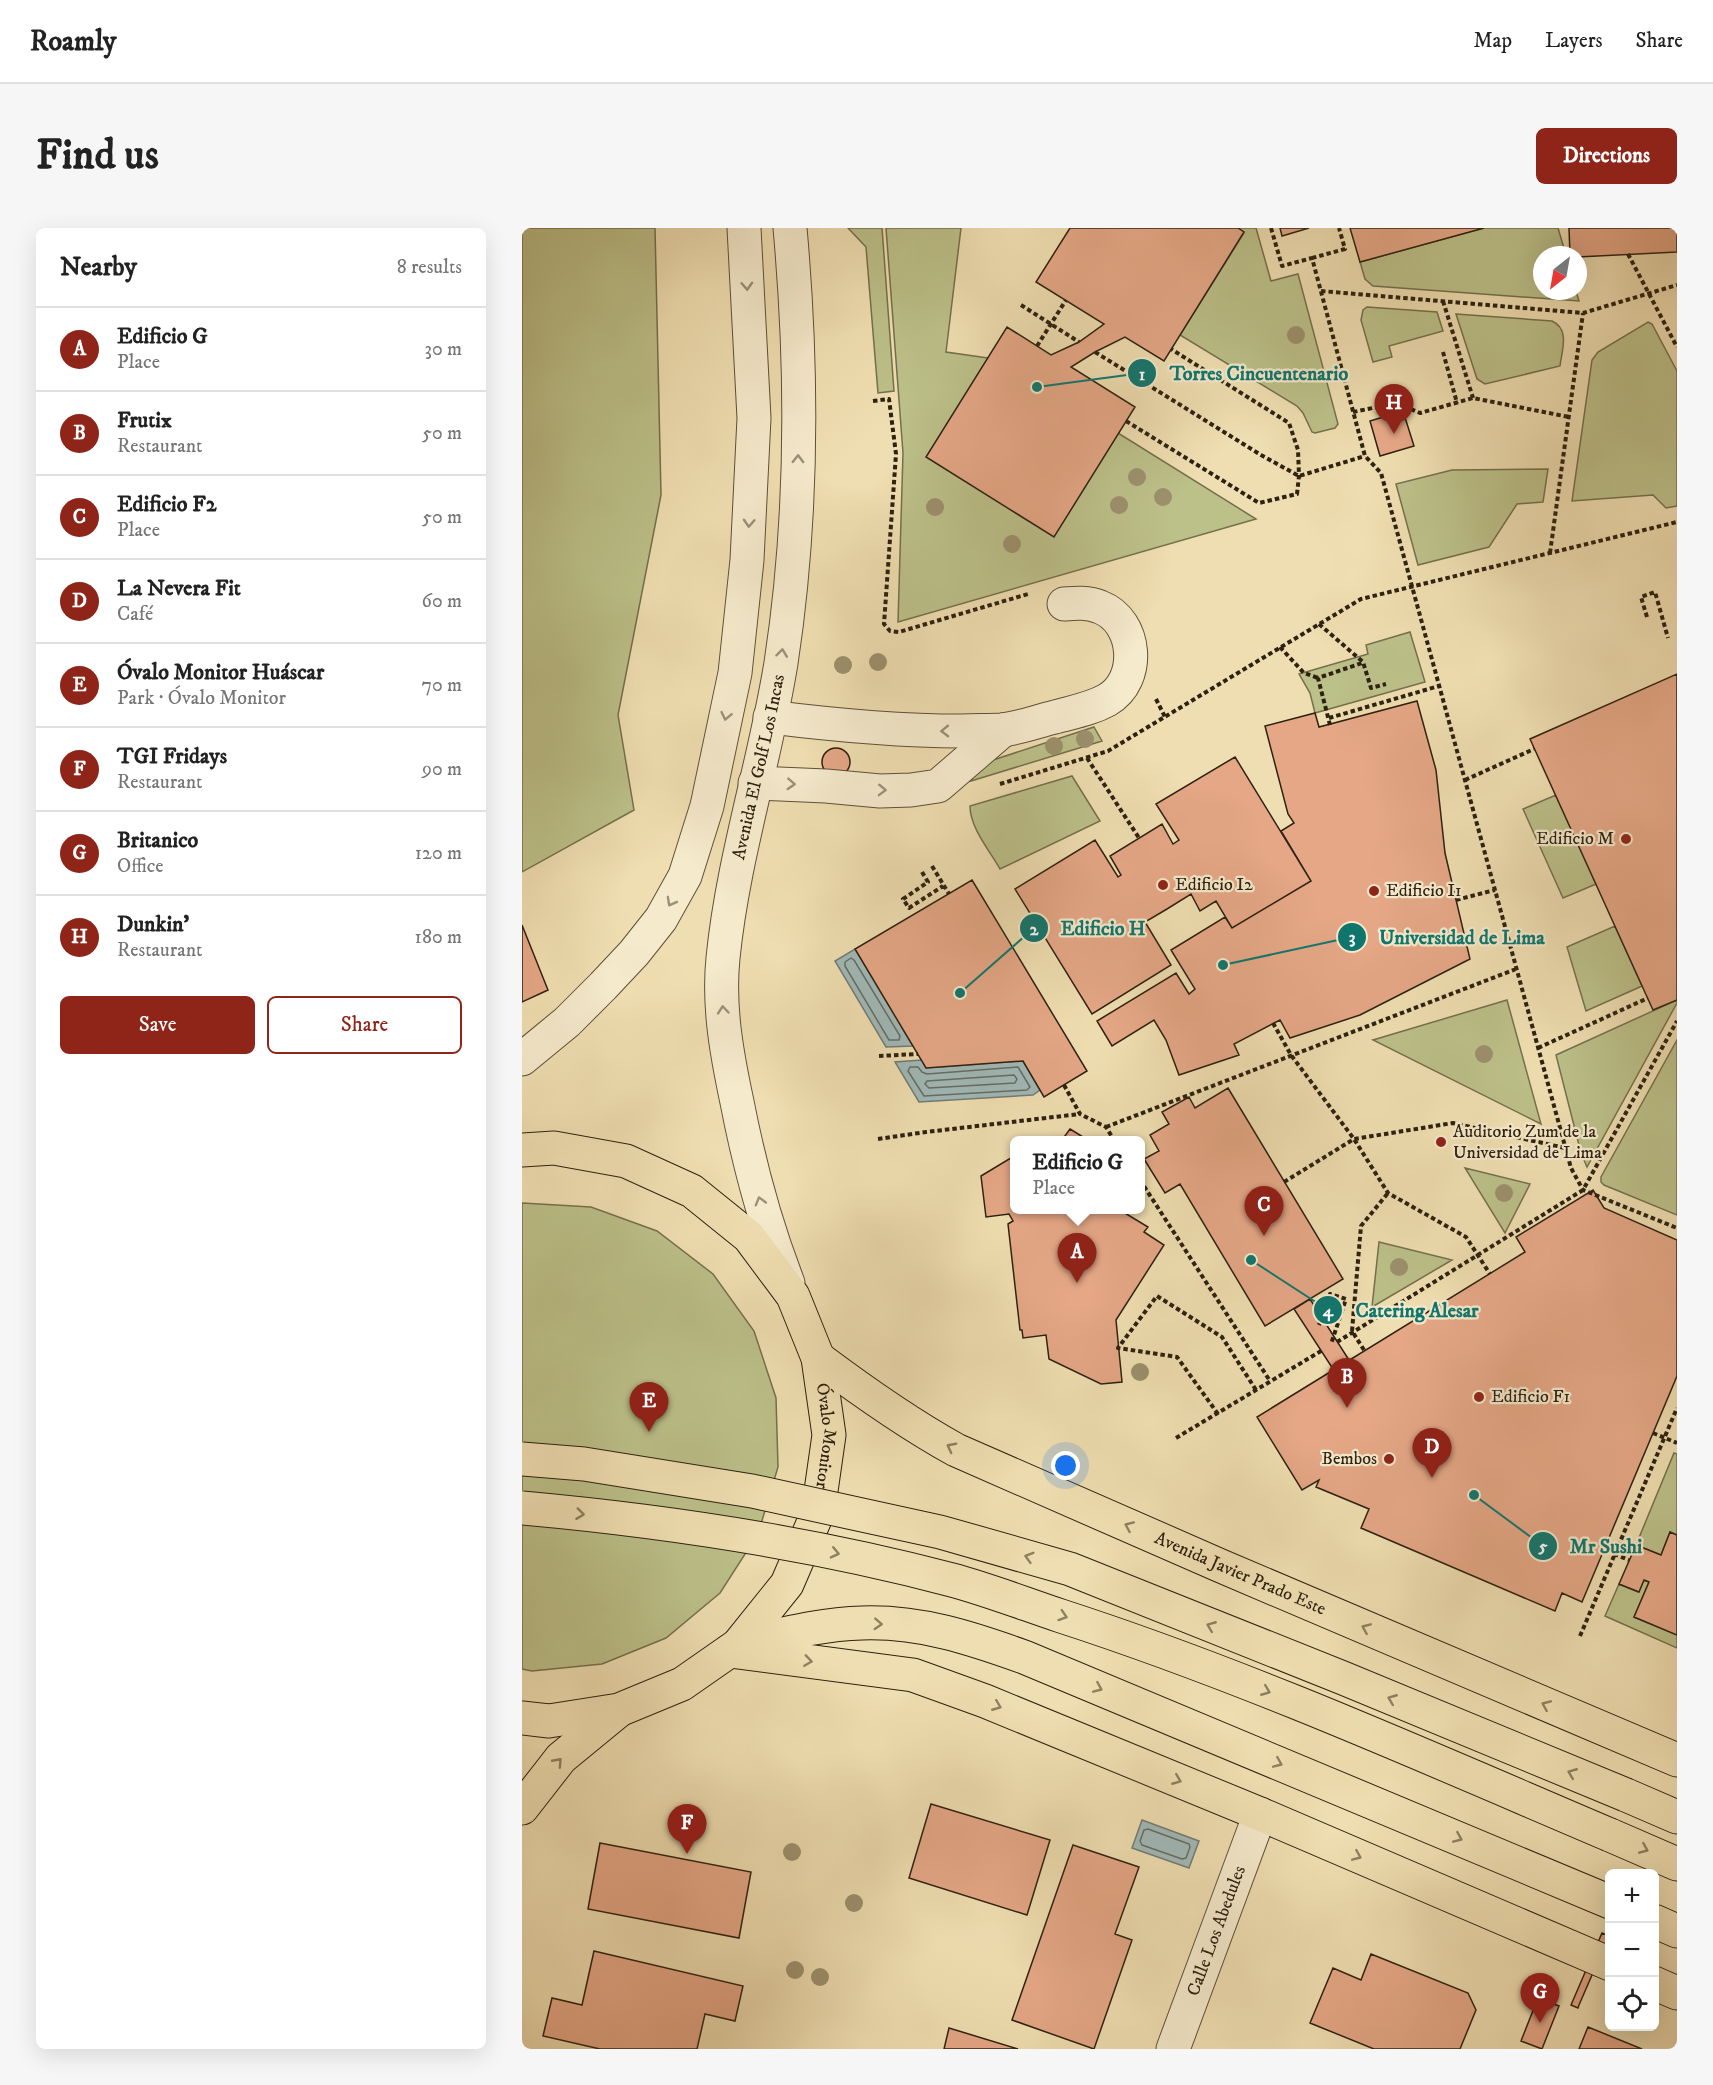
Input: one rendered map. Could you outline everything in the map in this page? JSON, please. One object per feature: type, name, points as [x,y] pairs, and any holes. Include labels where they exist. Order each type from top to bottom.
[{"type":"main road","name":"Óvalo Monitor","points":[[522,1150],[554,1148],[626,1161],[692,1191],[749,1237],[793,1296],[818,1358],[829,1435],[818,1512],[787,1584],[734,1648],[682,1684],[619,1710],[549,1721],[522,1718]]},
{"type":"main road","name":"Avenida Javier Prado Este","points":[[818,1358],[915,1426],[956,1450],[1221,1566],[1677,1760]]},
{"type":"main road","points":[[522,1459],[584,1464],[752,1491],[940,1532],[1070,1569],[1343,1678],[1677,1816]]},
{"type":"main road","points":[[522,1508],[680,1526],[826,1551],[953,1580],[1137,1640],[1338,1720],[1677,1864]]},
{"type":"main road","points":[[734,1648],[817,1627],[863,1623],[913,1626],[965,1636],[1024,1657],[1605,1900]]},
{"type":"main road","points":[[734,1648],[913,1675],[985,1701],[1260,1814],[1605,1962]]},
{"type":"main road","points":[[522,1808],[561,1758],[619,1710]]},
{"type":"main road","points":[[1659,1923],[1677,1931]]},
{"type":"main road","points":[[1659,1985],[1677,1993]]},
{"type":"street","points":[[522,1059],[567,1022],[603,986],[634,953],[661,919],[685,876],[707,806],[735,673],[747,560],[754,418],[744,228]]},
{"type":"street","name":"Avenida El Golf Los Incas","points":[[790,228],[797,302],[799,422],[797,516],[781,662],[733,889],[723,959],[722,1004],[729,1062],[749,1165],[776,1253],[793,1296]]},
{"type":"street","points":[[770,717],[852,727],[927,731],[1004,730],[1093,706],[1110,698],[1122,685],[1130,669],[1131,651],[1126,632],[1116,618],[1101,607],[1079,603],[1064,604]]},
{"type":"street","points":[[755,783],[880,791],[938,786],[1004,730]]},
{"type":"street","name":"Calle Los Abedules","points":[[1173,2049],[1260,1814]]},
{"type":"path","points":[[1271,228],[1282,266],[1345,249],[1339,228]]},
{"type":"path","points":[[1628,254],[1677,347]]},
{"type":"path","points":[[1312,258],[1365,456],[1381,473],[1571,1168],[1583,1190],[1677,1228]]},
{"type":"path","points":[[1321,291],[1583,313],[1677,285]]},
{"type":"path","points":[[1037,346],[1065,300]]},
{"type":"path","points":[[1443,301],[1473,398]]},
{"type":"path","points":[[1021,305],[1079,342]]},
{"type":"path","points":[[1550,553],[1583,313]]},
{"type":"path","points":[[1126,421],[1258,503],[1297,494],[1298,450],[1289,423],[1171,349]]},
{"type":"path","points":[[1095,352],[1299,476],[1365,456]]},
{"type":"path","points":[[1443,352],[1457,402]]},
{"type":"path","points":[[1353,412],[1397,403],[1420,413],[1473,398],[1569,417]]},
{"type":"path","points":[[873,401],[890,399],[896,454],[884,624],[890,631],[899,632],[966,612]]},
{"type":"path","points":[[992,786],[1108,751],[1361,599],[1677,522]]},
{"type":"path","points":[[1647,617],[1641,597],[1655,592],[1668,638]]},
{"type":"path","points":[[1319,624],[1363,662],[1371,688],[1386,684]]},
{"type":"path","points":[[1280,647],[1304,673],[1318,678],[1363,662]]},
{"type":"path","points":[[1318,678],[1330,724]]},
{"type":"path","points":[[1329,718],[1439,686]]},
{"type":"path","points":[[1465,780],[1534,749]]},
{"type":"path","points":[[1087,758],[1139,838]]},
{"type":"path","points":[[932,866],[948,894]]},
{"type":"path","points":[[922,872],[928,882],[903,899],[909,908],[943,886]]},
{"type":"path","points":[[1456,900],[1495,890]]},
{"type":"path","points":[[1106,1127],[1516,969]]},
{"type":"path","points":[[1538,1048],[1648,998]]},
{"type":"path","points":[[1336,1341],[1583,1190],[1677,1021]]},
{"type":"path","points":[[1273,1023],[1292,1055],[1354,1139],[1388,1192],[1466,1237],[1490,1274]]},
{"type":"path","points":[[879,1056],[918,1054]]},
{"type":"path","points":[[1064,1085],[1080,1114]]},
{"type":"path","points":[[878,1139],[1080,1114],[1106,1127],[1112,1136]]},
{"type":"path","points":[[1284,1182],[1354,1139],[1453,1123],[1565,1148]]},
{"type":"path","points":[[1145,1188],[1270,1381]]},
{"type":"path","points":[[1364,1350],[1352,1331],[1361,1226],[1388,1192]]},
{"type":"path","points":[[1320,1325],[1330,1294],[1346,1299],[1331,1344]]},
{"type":"path","points":[[1218,1414],[1177,1357],[1118,1348],[1157,1296],[1222,1337],[1256,1390]]},
{"type":"path","points":[[1176,1438],[1321,1351]]},
{"type":"path","points":[[1580,1636],[1677,1408]]},
{"type":"path","points":[[1653,1433],[1677,1443]]},
{"type":"path","points":[[1614,1554],[1629,1560]]},
{"type":"green space","points":[[522,228],[655,228],[661,495],[618,715],[634,810],[522,872]]},
{"type":"green space","points":[[848,228],[882,228],[894,391],[878,393],[866,247]]},
{"type":"green space","points":[[886,228],[961,228],[946,352],[988,358],[1118,433],[1256,519],[898,622],[903,453]]},
{"type":"green space","points":[[1238,228],[1256,228],[1271,281],[1298,274],[1338,424],[1335,428],[1312,432],[1297,406],[1180,335],[1244,233]]},
{"type":"green space","points":[[1484,228],[1558,228],[1563,246],[1533,246],[1533,298],[1373,286],[1365,279],[1360,262]]},
{"type":"green space","points":[[1367,307],[1437,312],[1443,331],[1389,346],[1392,357],[1373,362],[1361,320],[1363,310]]},
{"type":"green space","points":[[1456,314],[1552,321],[1561,329],[1564,340],[1560,366],[1485,384],[1477,379]]},
{"type":"green space","points":[[1648,322],[1652,324],[1677,371],[1677,506],[1666,508],[1653,495],[1572,501],[1592,360],[1598,352]]},
{"type":"green space","points":[[1548,469],[1543,502],[1517,504],[1489,547],[1418,565],[1396,484],[1452,470]]},
{"type":"green space","points":[[1410,632],[1425,682],[1315,713],[1310,693],[1299,674],[1368,654],[1366,645]]},
{"type":"green space","points":[[1094,727],[1102,741],[971,781],[976,771],[987,762]]},
{"type":"green space","points":[[1072,776],[1100,821],[1000,869],[973,823],[970,806]]},
{"type":"green space","points":[[1556,795],[1596,884],[1563,898],[1523,809]]},
{"type":"green space","points":[[1615,926],[1642,986],[1586,1011],[1567,947]]},
{"type":"green space","points":[[1507,1000],[1541,1124],[1373,1040]]},
{"type":"green space","points":[[1677,1000],[1587,1167],[1581,1153],[1556,1055]]},
{"type":"green space","points":[[1677,1040],[1677,1215],[1604,1185],[1601,1177]]},
{"type":"green space","points":[[1465,1168],[1530,1184],[1505,1233]]},
{"type":"green space","points":[[522,1203],[591,1207],[657,1231],[713,1274],[754,1331],[776,1398],[778,1467],[758,1534],[720,1593],[666,1638],[602,1664],[532,1671],[522,1669]]},
{"type":"green space","points":[[1379,1242],[1452,1260],[1372,1307]]},
{"type":"green space","points":[[1674,1453],[1677,1454],[1677,1535],[1670,1532],[1661,1555],[1636,1545]]},
{"type":"green space","points":[[1644,1580],[1649,1582],[1634,1617],[1677,1635],[1677,1648],[1605,1616],[1619,1584],[1638,1592]]},
{"type":"water","points":[[855,949],[913,1046],[886,1047],[835,961]]},
{"type":"water","points":[[922,1060],[926,1068],[1023,1061],[1040,1090],[1033,1095],[919,1102],[895,1062]]},
{"type":"water","points":[[1142,1820],[1199,1841],[1189,1868],[1132,1848]]},
{"type":"building","points":[[1070,228],[1238,228],[1244,232],[1164,361],[1125,337],[1071,367],[1135,407],[1054,537],[926,457],[1007,327],[1051,355],[1079,342],[1104,324],[1036,282]]},
{"type":"building","points":[[1280,228],[1309,228],[1282,236]]},
{"type":"building","points":[[1350,228],[1484,228],[1360,262]]},
{"type":"building","points":[[1569,228],[1677,228],[1677,252],[1587,257],[1587,246],[1570,246]]},
{"type":"building","points":[[1403,411],[1414,446],[1380,456],[1370,421]]},
{"type":"building","name":"Edificio M","points":[[1677,674],[1677,1000],[1653,1010],[1530,739]]},
{"type":"building","name":"Edificio I1","points":[[1417,701],[1436,770],[1445,853],[1470,959],[1360,1015],[1290,1038],[1280,1020],[1234,1044],[1239,1055],[1179,1075],[1166,1040],[1154,1020],[1112,1046],[1097,1021],[1176,973],[1189,994],[1195,989],[1171,950],[1225,917],[1232,928],[1311,881],[1281,831],[1294,823],[1288,814],[1265,726],[1315,713],[1319,727]]},
{"type":"building","points":[[836,748],[846,752],[850,762],[846,772],[836,776],[826,772],[822,762],[826,752]]},
{"type":"building","name":"Edificio I2","points":[[1235,757],[1311,881],[1232,928],[1216,901],[1200,911],[1191,894],[1145,922],[1171,965],[1092,1014],[1015,889],[1095,840],[1118,877],[1121,875],[1110,856],[1162,824],[1173,844],[1179,840],[1156,804]]},
{"type":"building","points":[[972,880],[1087,1071],[1044,1097],[1023,1061],[926,1068],[855,949]]},
{"type":"building","points":[[522,925],[548,990],[522,1002]]},
{"type":"building","points":[[1228,1088],[1343,1279],[1265,1326],[1180,1184],[1165,1193],[1145,1161],[1159,1151],[1150,1135],[1169,1124],[1162,1112],[1189,1097],[1195,1108]]},
{"type":"building","points":[[1070,1129],[1081,1136],[1065,1136]]},
{"type":"building","points":[[1010,1158],[1010,1214],[1127,1214],[1148,1227],[1144,1232],[1164,1245],[1116,1320],[1122,1382],[1101,1384],[1049,1359],[1046,1335],[1023,1338],[1022,1330],[1020,1330],[1008,1224],[1013,1221],[1009,1214],[986,1217],[981,1176]]},
{"type":"building","name":"Edificio F1","points":[[1593,1190],[1604,1208],[1677,1240],[1677,1376],[1582,1602],[1562,1593],[1555,1611],[1361,1528],[1369,1509],[1316,1487],[1319,1480],[1302,1490],[1257,1417],[1525,1252],[1516,1237]]},
{"type":"building","points":[[1310,1299],[1349,1360],[1333,1369],[1294,1309]]},
{"type":"building","points":[[1670,1532],[1677,1535],[1677,1635],[1634,1617],[1649,1582],[1644,1580],[1639,1592],[1619,1584],[1636,1545],[1661,1555]]},
{"type":"building","points":[[931,1804],[1050,1840],[1027,1915],[909,1878]]},
{"type":"building","points":[[600,1843],[751,1872],[739,1938],[588,1909]]},
{"type":"building","points":[[1073,1845],[1139,1867],[1115,1934],[1132,1940],[1094,2049],[1012,2020]]},
{"type":"building","points":[[1602,1933],[1605,1934],[1605,1945],[1578,2008],[1571,2005]]},
{"type":"building","points":[[594,1951],[743,1986],[735,2021],[705,2014],[697,2049],[600,2049],[543,2036],[552,1998],[582,2005]]},
{"type":"building","points":[[1371,1954],[1468,1993],[1476,2010],[1460,2049],[1374,2049],[1310,2023],[1333,1968],[1361,1980]]},
{"type":"building","points":[[1538,1998],[1559,2006],[1542,2049],[1521,2041]]},
{"type":"building","points":[[1588,2027],[1642,2049],[1579,2049]]},
{"type":"building","points":[[949,2028],[1018,2049],[944,2049]]},
{"type":"place","name":"Torres Cincuentenario","points":[[1037,387]]},
{"type":"place","name":"Dunkin'","points":[[1394,434]]},
{"type":"place","name":"Edificio M","points":[[1626,839]]},
{"type":"place","name":"Edificio I2","points":[[1163,885]]},
{"type":"place","name":"Edificio I1","points":[[1374,891]]},
{"type":"place","name":"Universidad de Lima","points":[[1223,965]]},
{"type":"place","name":"Edificio H","points":[[960,993]]},
{"type":"place","name":"Auditorio Zum de la Universidad de Lima","points":[[1441,1142]]},
{"type":"place","name":"Edificio F2","points":[[1264,1236]]},
{"type":"place","name":"Catering Alesar","points":[[1251,1260]]},
{"type":"place","name":"Edificio G","points":[[1077,1283]]},
{"type":"place","name":"Edificio F1","points":[[1479,1397]]},
{"type":"place","name":"Frutix","points":[[1347,1408]]},
{"type":"place","name":"Óvalo Monitor Huáscar","points":[[649,1432]]},
{"type":"place","name":"Bembos","points":[[1389,1459]]},
{"type":"place","name":"La Nevera Fit","points":[[1432,1478]]},
{"type":"place","name":"Mr Sushi","points":[[1474,1495]]},
{"type":"place","name":"TGI Fridays","points":[[687,1854]]},
{"type":"place","name":"Britanico","points":[[1540,2023]]}]
